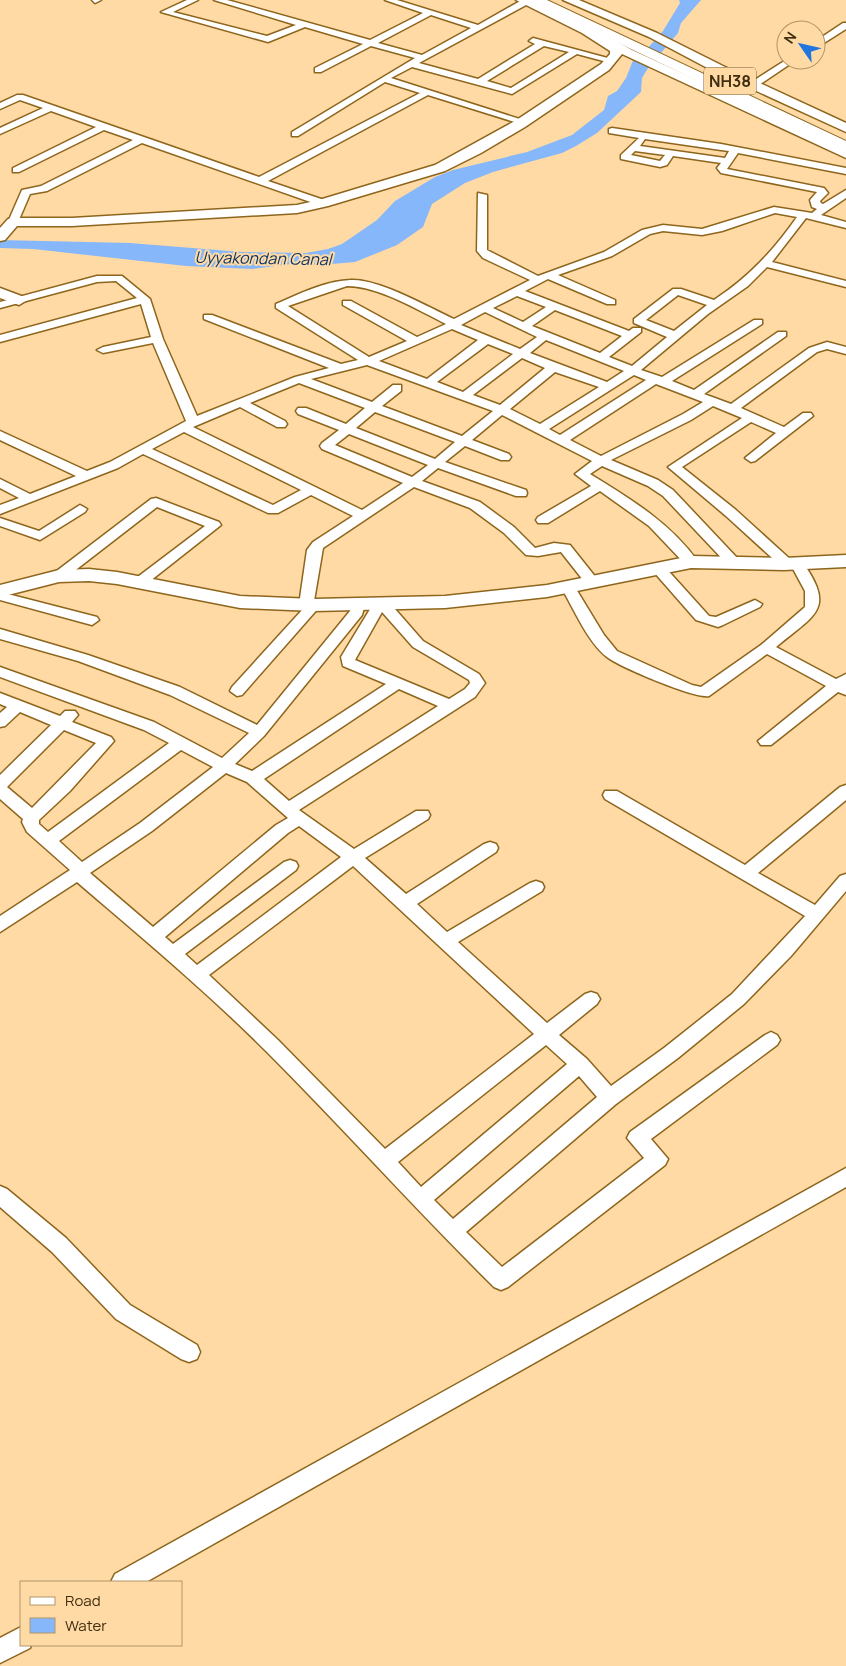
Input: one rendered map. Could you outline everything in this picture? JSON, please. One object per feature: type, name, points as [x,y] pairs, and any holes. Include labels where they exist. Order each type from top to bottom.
[{"type":"highway","name":"NH38","points":[[558,0],[774,113],[846,137]]},
{"type":"highway","name":"NH38","points":[[528,1],[641,45]]},
{"type":"highway","name":"NH38","points":[[808,124],[846,146]]},
{"type":"street","points":[[194,0],[165,12],[268,39],[306,24]]},
{"type":"street","points":[[218,0],[423,58]]},
{"type":"street","points":[[389,0],[480,28]]},
{"type":"street","points":[[569,0],[641,45],[660,68],[774,113],[846,154]]},
{"type":"street","points":[[13,222],[183,216],[297,209],[323,204],[440,168],[476,150],[524,122],[605,67],[616,55],[616,50],[586,30],[528,1],[384,79],[295,134]]},
{"type":"street","points":[[318,70],[429,13]]},
{"type":"street","points":[[826,38],[846,25]]},
{"type":"street","points":[[586,30],[641,45],[675,46],[846,128]]},
{"type":"street","points":[[533,41],[611,60]]},
{"type":"street","points":[[478,83],[543,43]]},
{"type":"street","points":[[411,64],[508,91],[516,90],[577,51]]},
{"type":"street","points":[[753,85],[776,70]]},
{"type":"street","points":[[384,79],[524,122]]},
{"type":"street","points":[[262,180],[428,92]]},
{"type":"street","points":[[0,106],[20,97],[262,180],[323,204]]},
{"type":"street","points":[[0,131],[50,108]]},
{"type":"street","points":[[16,170],[104,126]]},
{"type":"street","points":[[612,131],[735,150],[817,178],[823,192],[815,200],[816,205],[825,208]]},
{"type":"street","points":[[645,136],[624,157],[660,164],[664,163],[671,153],[727,161]]},
{"type":"street","points":[[0,236],[13,222],[26,192],[44,189],[142,139]]},
{"type":"street","points":[[735,150],[722,168],[724,171],[817,178],[844,176]]},
{"type":"street","points":[[541,429],[635,369],[715,304],[750,279],[808,215],[825,208],[846,193]]},
{"type":"street","points":[[482,195],[482,251],[487,256],[611,302]]},
{"type":"street","points":[[0,510],[86,476],[144,450],[188,424],[299,379],[368,361],[416,341],[454,324],[544,278],[608,254],[646,232],[663,228],[702,232],[718,229],[774,210],[808,215],[846,225]]},
{"type":"street","points":[[763,263],[846,284]]},
{"type":"street","points":[[0,304],[108,277],[118,278],[145,299],[157,339],[188,424],[362,515]]},
{"type":"street","points":[[607,386],[553,368],[395,296],[352,282],[305,295],[280,306],[368,361],[502,410],[602,461],[664,489],[735,564]]},
{"type":"street","points":[[676,336],[638,321],[677,290],[715,304]]},
{"type":"street","points":[[517,292],[630,335]]},
{"type":"street","points":[[0,293],[19,300]]},
{"type":"street","points":[[0,339],[145,299]]},
{"type":"street","points":[[346,303],[416,341]]},
{"type":"street","points":[[524,326],[554,306]]},
{"type":"street","points":[[485,308],[545,336],[635,369],[784,432]]},
{"type":"street","points":[[208,317],[340,368]]},
{"type":"street","points":[[562,440],[758,322]]},
{"type":"street","points":[[602,357],[644,324]]},
{"type":"street","points":[[696,394],[782,334]]},
{"type":"street","points":[[464,396],[545,336]]},
{"type":"street","points":[[429,383],[487,338]]},
{"type":"street","points":[[103,350],[157,339]]},
{"type":"street","points":[[732,409],[813,350],[827,346],[846,351]]},
{"type":"street","points":[[237,692],[310,605],[314,550],[318,545],[412,482],[553,368]]},
{"type":"street","points":[[299,379],[505,457]]},
{"type":"street","points":[[397,388],[326,446],[412,482],[475,504],[509,530],[531,552],[554,547],[565,548],[592,582]]},
{"type":"street","points":[[691,562],[651,521],[632,506],[581,474],[615,452],[687,417],[712,400]]},
{"type":"street","points":[[241,403],[281,424]]},
{"type":"street","points":[[302,411],[435,463],[521,493]]},
{"type":"street","points":[[751,458],[807,416]]},
{"type":"street","points":[[568,587],[598,638],[612,654],[688,689],[704,692],[766,648],[812,608],[815,600],[809,581],[791,563],[731,512],[674,467],[751,417]]},
{"type":"street","points":[[0,435],[86,476]]},
{"type":"street","points":[[144,450],[273,510],[311,490]]},
{"type":"street","points":[[0,483],[30,498]]},
{"type":"street","points":[[543,520],[599,486]]},
{"type":"street","points":[[59,576],[156,502],[214,525],[140,582]]},
{"type":"street","points":[[0,522],[40,536],[80,510]]},
{"type":"street","points":[[0,591],[59,576],[89,575],[140,582],[240,602],[310,605],[382,604],[463,601],[568,587],[691,562],[735,564],[846,561]]},
{"type":"street","points":[[658,568],[701,617],[705,619],[718,622],[755,604]]},
{"type":"street","points":[[0,596],[92,620]]},
{"type":"street","points":[[0,925],[146,827],[224,766],[259,732],[356,612],[358,604]]},
{"type":"street","points":[[382,604],[348,657],[348,663],[450,705]]},
{"type":"street","points":[[153,937],[282,829],[294,813],[328,785],[470,693],[478,684],[474,677],[418,644],[382,604]]},
{"type":"street","points":[[0,634],[83,658],[175,691],[259,732]]},
{"type":"street","points":[[766,648],[843,685],[766,741]]},
{"type":"street","points":[[0,672],[149,726],[224,766],[253,778],[294,813],[353,857],[405,903],[580,1064],[609,1098]]},
{"type":"street","points":[[253,778],[398,683]]},
{"type":"street","points":[[0,698],[106,741],[64,787],[32,816],[30,822],[34,828],[80,872],[198,975],[272,1045],[452,1232],[501,1280],[658,1159],[636,1138],[771,1040]]},
{"type":"street","points":[[0,784],[82,702]]},
{"type":"street","points":[[0,722],[18,705]]},
{"type":"street","points":[[48,840],[181,742]]},
{"type":"street","points":[[0,790],[32,816]]},
{"type":"street","points":[[747,872],[846,791]]},
{"type":"street","points":[[612,795],[747,872],[816,914]]},
{"type":"street","points":[[198,975],[353,857],[422,815]]},
{"type":"street","points":[[405,903],[490,848]]},
{"type":"street","points":[[173,954],[290,866]]},
{"type":"street","points":[[452,1232],[609,1098],[671,1053],[738,999],[846,880]]},
{"type":"street","points":[[446,941],[536,887]]},
{"type":"street","points":[[385,1161],[591,1000]]},
{"type":"street","points":[[421,1199],[580,1064]]},
{"type":"street","points":[[125,1581],[846,1176]]},
{"type":"street","points":[[0,1195],[59,1245],[123,1312],[189,1352]]},
{"type":"street","points":[[0,1651],[20,1640]]},
{"type":"water","name":"Uyyakondan Canal","points":[[679,0],[701,0],[681,23],[678,33],[648,68],[642,78],[641,92],[597,133],[562,153],[493,172],[465,183],[432,204],[423,227],[397,245],[355,262],[320,265],[291,264],[252,269],[186,266],[33,249],[0,248],[0,240],[130,243],[242,252],[306,253],[342,244],[377,220],[395,201],[435,177],[453,170],[527,152],[572,135],[604,110],[608,96],[617,91],[626,78],[634,58],[647,49],[663,31],[680,3]]}]
